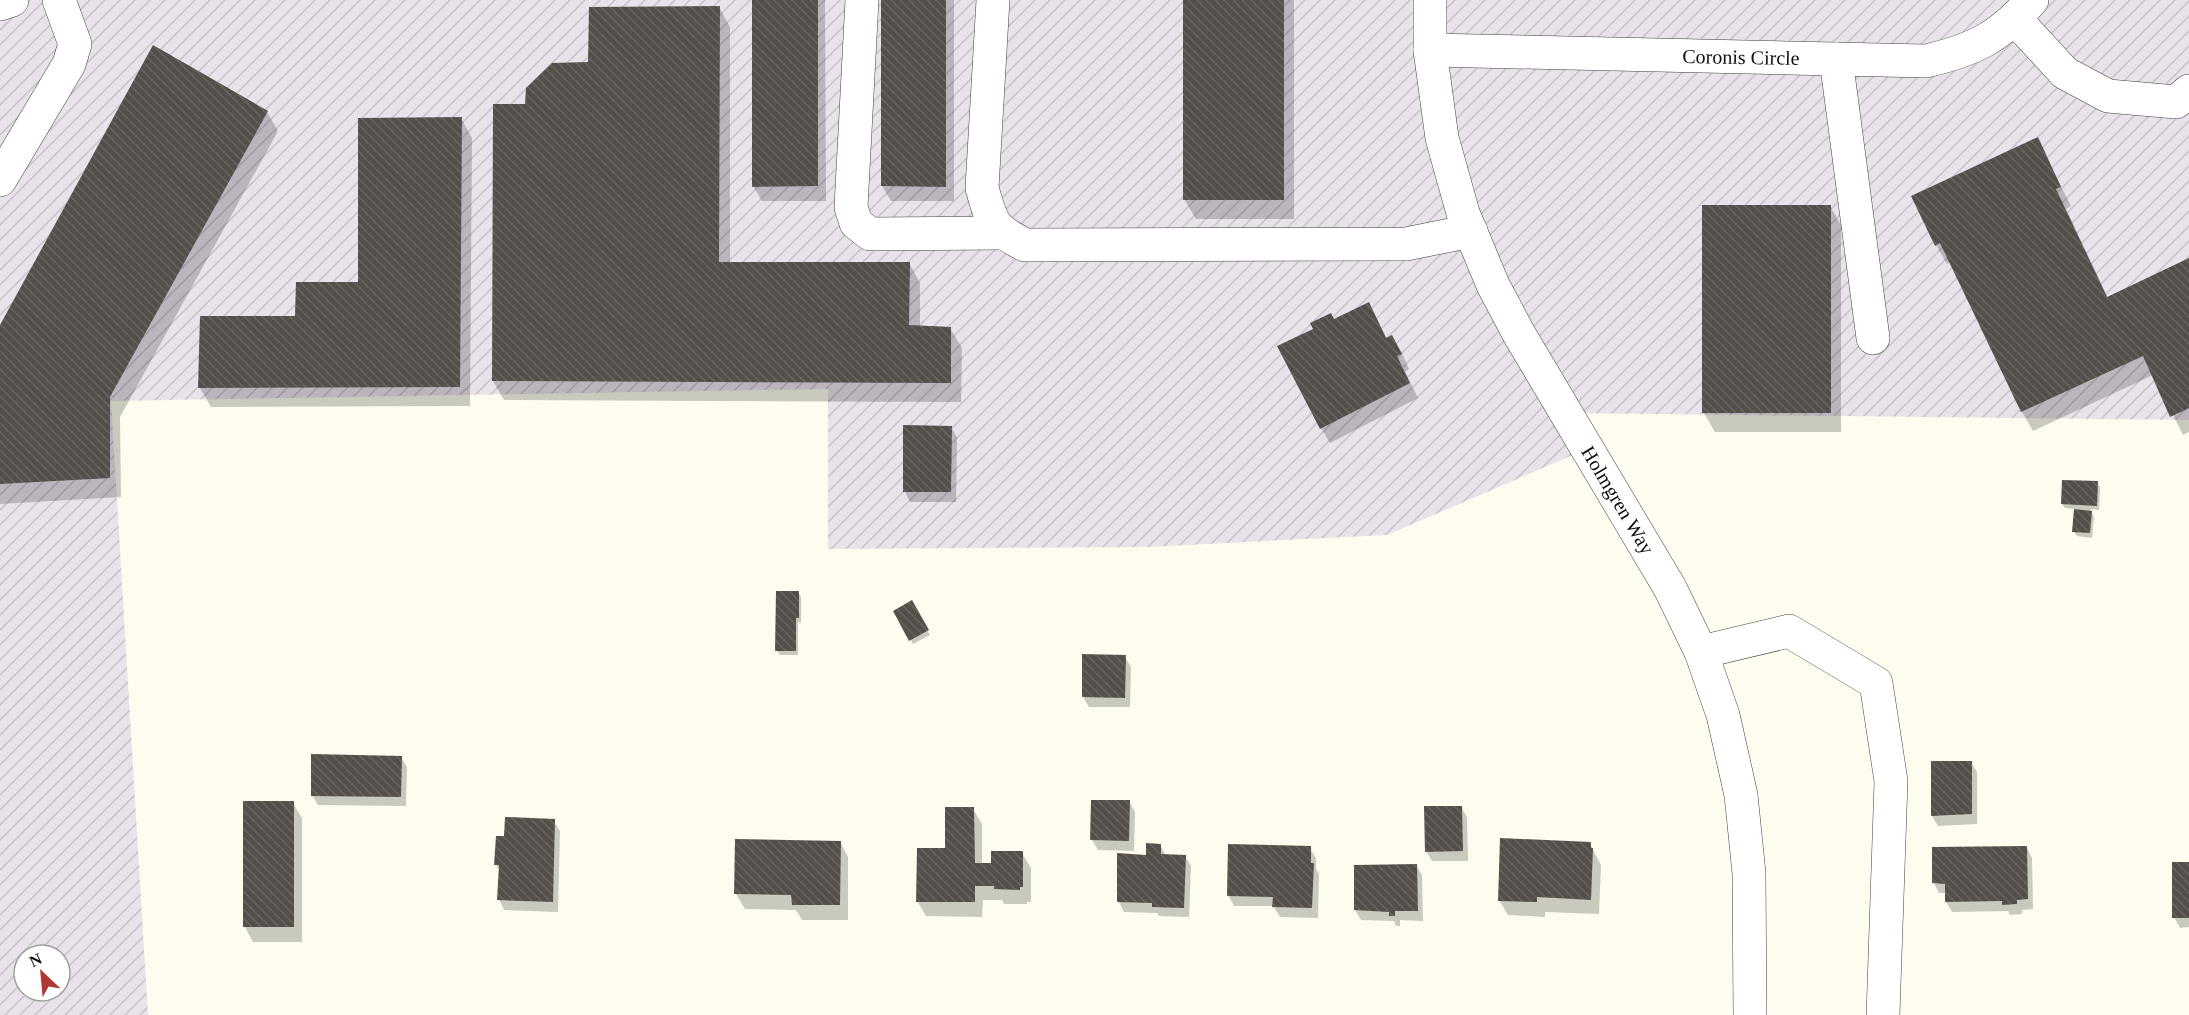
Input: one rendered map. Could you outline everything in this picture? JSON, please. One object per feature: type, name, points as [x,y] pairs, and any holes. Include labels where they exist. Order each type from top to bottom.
[{"type":"street","points":[[0,4],[12,0]]},
{"type":"street","points":[[0,180],[69,64],[75,45],[59,0]]},
{"type":"street","points":[[862,0],[851,207],[856,223],[870,234],[1002,232]]},
{"type":"street","points":[[993,0],[982,188],[990,216],[1002,232],[1025,245],[1406,244],[1471,231]]},
{"type":"street","name":"Holmgren Way","points":[[1430,0],[1430,50],[1443,138],[1463,213],[1493,285],[1519,334],[1670,588],[1701,652],[1723,715],[1741,795],[1749,873],[1750,1015]]},
{"type":"street","points":[[2024,10],[2065,73],[2108,96],[2176,102],[2189,91]]},
{"type":"street","name":"Coronis Circle","points":[[1430,50],[1926,61],[1959,53],[1994,36],[2024,10]]},
{"type":"street","points":[[1836,59],[1873,338]]},
{"type":"street","points":[[1701,652],[1789,631],[1876,683],[1891,781],[1883,1015]]},
{"type":"shaded area","points":[[0,0],[2189,0],[2189,420],[1567,413],[1587,449],[1387,535],[1147,547],[828,549],[828,389],[111,401],[148,1015],[0,1015]]},
{"type":"building","points":[[752,0],[818,0],[818,186],[752,187]]},
{"type":"building","points":[[881,0],[946,0],[946,187],[881,186]]},
{"type":"building","points":[[1183,0],[1284,0],[1284,200],[1183,200]]},
{"type":"building","points":[[720,6],[719,262],[910,262],[909,325],[951,327],[951,383],[492,381],[493,104],[525,104],[526,88],[552,63],[588,62],[589,7]]},
{"type":"building","points":[[153,45],[268,111],[110,397],[110,478],[0,484],[0,325]]},
{"type":"building","points":[[462,117],[460,387],[198,388],[200,316],[295,316],[296,282],[358,282],[358,118]]},
{"type":"building","points":[[2038,137],[2061,187],[2056,189],[2107,297],[2189,258],[2189,408],[2170,417],[2143,356],[2021,412],[1940,243],[1935,246],[1911,196]]},
{"type":"building","points":[[1702,205],[1831,205],[1831,413],[1702,413]]},
{"type":"building","points":[[1369,302],[1386,338],[1392,335],[1402,354],[1397,356],[1410,383],[1320,429],[1277,346],[1313,329],[1310,323],[1331,313],[1334,319]]},
{"type":"building","points":[[903,425],[952,426],[951,492],[903,492]]},
{"type":"building","points":[[2062,480],[2098,481],[2097,506],[2061,504]]},
{"type":"building","points":[[2074,509],[2092,511],[2090,533],[2072,532]]},
{"type":"building","points":[[776,591],[799,591],[796,651],[775,651]]},
{"type":"building","points":[[912,600],[929,630],[909,641],[893,611]]},
{"type":"building","points":[[1082,654],[1126,655],[1125,698],[1082,697]]},
{"type":"building","points":[[311,754],[402,756],[401,797],[311,796]]},
{"type":"building","points":[[1931,761],[1972,761],[1972,814],[1931,816]]},
{"type":"building","points":[[1091,800],[1130,800],[1129,841],[1090,840]]},
{"type":"building","points":[[243,801],[294,801],[294,927],[243,927]]},
{"type":"building","points":[[1424,806],[1462,806],[1463,851],[1425,852]]},
{"type":"building","points":[[945,807],[974,807],[975,863],[991,863],[991,851],[1023,851],[1023,887],[1020,887],[1020,890],[975,886],[975,902],[916,902],[917,848],[945,848]]},
{"type":"building","points":[[505,817],[555,819],[553,902],[497,900],[499,865],[494,865],[496,836],[504,836]]},
{"type":"building","points":[[1500,838],[1591,842],[1591,848],[1593,848],[1591,900],[1537,897],[1537,902],[1498,901]]},
{"type":"building","points":[[735,839],[841,841],[840,905],[792,905],[791,895],[734,894]]},
{"type":"building","points":[[1146,843],[1161,844],[1161,854],[1186,855],[1184,908],[1152,907],[1152,903],[1117,902],[1117,853],[1146,855]]},
{"type":"building","points":[[1228,844],[1311,846],[1311,863],[1314,863],[1312,908],[1272,907],[1273,897],[1227,896]]},
{"type":"building","points":[[2027,846],[2028,899],[2017,900],[2017,904],[2002,905],[2002,901],[1945,902],[1945,884],[1932,883],[1932,847]]},
{"type":"building","points":[[2172,862],[2189,862],[2189,918],[2172,918]]},
{"type":"building","points":[[1417,864],[1418,911],[1395,911],[1395,916],[1389,916],[1389,912],[1354,910],[1354,865]]}]
